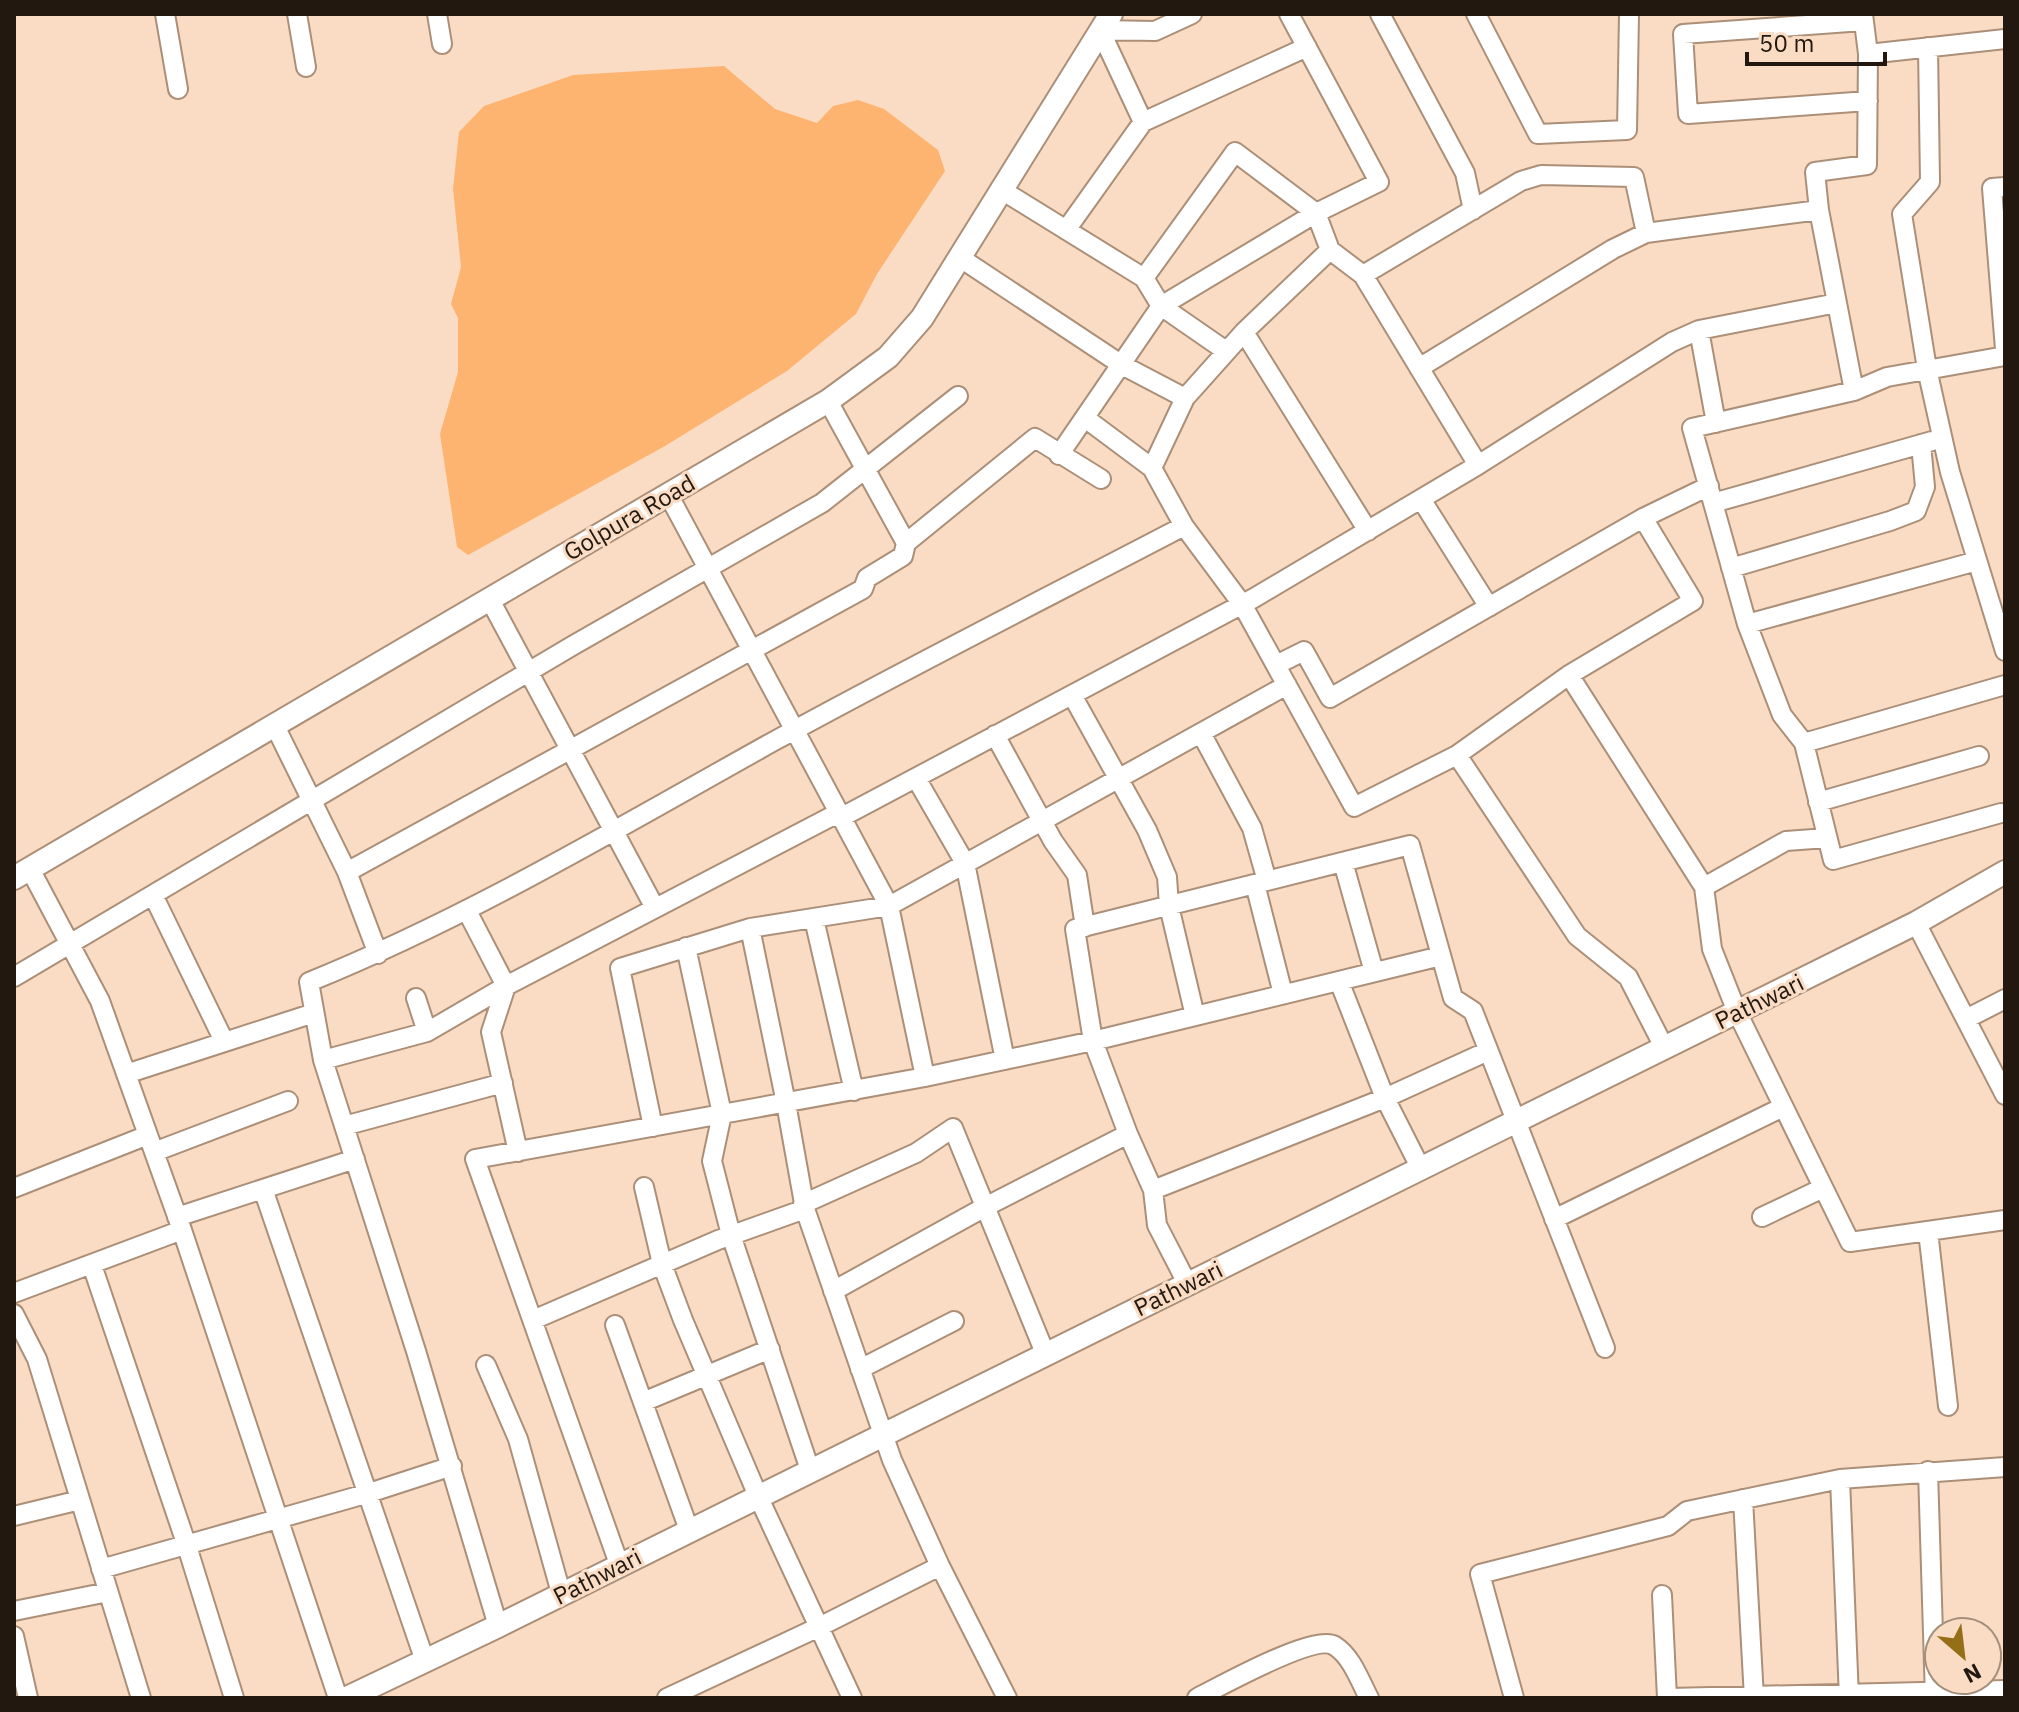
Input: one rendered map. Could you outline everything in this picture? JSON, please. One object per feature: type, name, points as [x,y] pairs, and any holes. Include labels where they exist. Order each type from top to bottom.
[{"type":"street","points":[[165,14],[178,89]]},
{"type":"street","points":[[297,14],[306,67]]},
{"type":"street","points":[[437,14],[442,44]]},
{"type":"street","points":[[1106,22],[1155,31],[1192,14]]},
{"type":"street","points":[[1059,455],[1161,306],[1316,213],[1379,182],[1289,14]]},
{"type":"street","points":[[1380,14],[1465,173],[1473,210]]},
{"type":"street","points":[[1476,14],[1538,134],[1627,130],[1629,14]]},
{"type":"street","points":[[1854,391],[1819,210],[1815,172],[1867,165],[1868,101],[1868,54],[1863,18],[1683,34],[1688,114],[1868,101]]},
{"type":"street","points":[[1106,22],[1143,122]]},
{"type":"street","name":"Golpura Road","points":[[22,873],[828,401],[888,357],[922,318],[1106,22]]},
{"type":"street","points":[[1868,54],[2005,39]]},
{"type":"street","points":[[1066,230],[1143,122],[1307,47]]},
{"type":"street","points":[[1928,47],[1930,182],[1902,214],[1927,369],[1950,472],[2005,651]]},
{"type":"street","points":[[1144,278],[1235,152],[1316,213],[1330,250],[1363,275],[1478,465]]},
{"type":"street","points":[[1363,275],[1521,181],[1541,175],[1634,177],[1646,233]]},
{"type":"street","points":[[2005,187],[1992,188],[2005,349]]},
{"type":"street","points":[[1000,189],[1144,278],[1161,306],[1226,351]]},
{"type":"street","points":[[1419,368],[1613,249],[1646,233],[1819,210]]},
{"type":"street","points":[[1152,468],[1185,398],[1244,332],[1330,250]]},
{"type":"street","points":[[959,257],[1122,365],[1185,398]]},
{"type":"street","points":[[323,1060],[427,1032],[506,986],[655,908],[916,778],[1072,695],[1242,604],[1368,531],[1672,342],[1699,330],[1837,303]]},
{"type":"street","points":[[1699,330],[1716,423]]},
{"type":"street","points":[[1244,332],[1368,531]]},
{"type":"street","points":[[2001,813],[1833,860],[1804,743],[1782,715],[1747,624],[1692,428],[1854,391],[1887,377],[2005,356]]},
{"type":"street","points":[[14,977],[822,503],[958,396]]},
{"type":"street","points":[[828,401],[906,543]]},
{"type":"street","points":[[1085,418],[1152,468],[1184,526],[1242,604],[1354,807],[1457,755],[1569,675],[1693,601],[1643,518]]},
{"type":"street","points":[[347,872],[863,589],[867,578],[903,556],[906,543],[1035,438],[1101,479]]},
{"type":"street","points":[[1276,665],[1304,651],[1330,698],[1643,518],[1711,494],[1942,438]]},
{"type":"street","points":[[1731,568],[1916,511],[1925,487],[1921,444]]},
{"type":"street","points":[[668,494],[889,906],[925,1077]]},
{"type":"street","points":[[1421,499],[1489,607]]},
{"type":"street","points":[[498,1626],[452,1466],[323,1060],[309,982],[378,954],[467,911],[794,731],[1184,526]]},
{"type":"street","points":[[1747,624],[1977,561]]},
{"type":"street","points":[[489,598],[655,908]]},
{"type":"street","points":[[1569,675],[1704,887],[1712,949],[1737,1012],[1850,1242],[2005,1220]]},
{"type":"street","points":[[653,1127],[620,968],[750,928],[889,906],[1287,685]]},
{"type":"street","points":[[1804,743],[2005,685]]},
{"type":"street","points":[[1072,695],[1147,830],[1167,877],[1169,906],[1195,1016]]},
{"type":"street","points":[[275,726],[347,872],[378,954]]},
{"type":"street","points":[[1201,733],[1252,828],[1283,994]]},
{"type":"street","points":[[995,735],[1041,820],[1077,875],[1085,927]]},
{"type":"street","points":[[1457,755],[1577,936],[1628,977],[1664,1047]]},
{"type":"street","points":[[1818,802],[1979,756]]},
{"type":"street","points":[[916,778],[965,863],[1005,1060]]},
{"type":"street","points":[[1704,887],[1786,841],[1827,838]]},
{"type":"street","points":[[1187,1283],[1157,1225],[1153,1190],[1093,1041],[1075,929],[1410,845],[1453,998],[1473,1011],[1605,1348]]},
{"type":"street","points":[[1343,862],[1374,972]]},
{"type":"street","name":"Pathwari","points":[[347,1698],[372,1693],[425,1661],[619,1564],[1916,923],[2005,872]]},
{"type":"street","points":[[22,873],[70,945],[100,1001],[179,1224],[338,1698]]},
{"type":"street","points":[[153,895],[224,1041]]},
{"type":"street","points":[[467,911],[506,986],[491,1032],[518,1152]]},
{"type":"street","points":[[814,919],[854,1091]]},
{"type":"street","points":[[1916,923],[2005,1095]]},
{"type":"street","points":[[750,928],[804,1206],[882,1434],[940,1566],[1007,1698]]},
{"type":"street","points":[[686,947],[722,1114],[712,1161],[731,1235],[810,1470]]},
{"type":"street","points":[[619,1564],[475,1159],[925,1077],[1093,1041],[1441,956]]},
{"type":"street","points":[[1339,981],[1385,1098],[1420,1167]]},
{"type":"street","points":[[416,998],[427,1032]]},
{"type":"street","points":[[1966,1019],[2005,999]]},
{"type":"street","points":[[126,1074],[314,1013]]},
{"type":"street","points":[[1153,1190],[1385,1098],[1488,1051]]},
{"type":"street","points":[[344,1126],[503,1083]]},
{"type":"street","points":[[14,1188],[288,1101]]},
{"type":"street","points":[[1554,1219],[1783,1107]]},
{"type":"street","points":[[533,1320],[804,1206],[916,1153],[953,1128],[1045,1353]]},
{"type":"street","points":[[833,1291],[985,1207],[1128,1134]]},
{"type":"street","points":[[14,1293],[92,1265],[263,1189],[355,1159]]},
{"type":"street","points":[[644,1187],[662,1264],[758,1496],[852,1698]]},
{"type":"street","points":[[1762,1217],[1823,1188]]},
{"type":"street","points":[[263,1189],[425,1661]]},
{"type":"street","points":[[1928,1231],[1948,1406]]},
{"type":"street","points":[[92,1265],[186,1543],[234,1698]]},
{"type":"street","points":[[14,1314],[37,1359],[141,1698]]},
{"type":"street","points":[[860,1369],[954,1321]]},
{"type":"street","points":[[615,1325],[689,1530]]},
{"type":"street","points":[[643,1402],[770,1349]]},
{"type":"street","points":[[486,1365],[518,1439],[561,1593]]},
{"type":"street","points":[[101,1569],[369,1493],[452,1466]]},
{"type":"street","points":[[1514,1698],[1480,1574],[1668,1526],[1687,1511],[1840,1479],[2005,1467]]},
{"type":"street","points":[[1928,1471],[1933,1616]]},
{"type":"street","points":[[1840,1479],[1849,1696]]},
{"type":"street","points":[[1743,1499],[1754,1697]]},
{"type":"street","points":[[14,1516],[80,1500]]},
{"type":"street","points":[[676,1696],[940,1566]]},
{"type":"street","points":[[14,1611],[108,1592]]},
{"type":"street","points":[[1662,1595],[1669,1698],[1923,1695]]},
{"type":"street","points":[[14,1636],[28,1698]]},
{"type":"street","points":[[1197,1698],[1276,1658],[1323,1642],[1335,1645],[1350,1661],[1369,1698]]},
{"type":"shaded area","points":[[724,66],[775,109],[817,123],[833,106],[858,100],[884,109],[938,150],[945,171],[877,274],[856,314],[787,371],[665,446],[468,555],[457,547],[440,434],[458,372],[458,318],[451,304],[461,267],[453,189],[459,132],[484,106],[573,75]]}]
